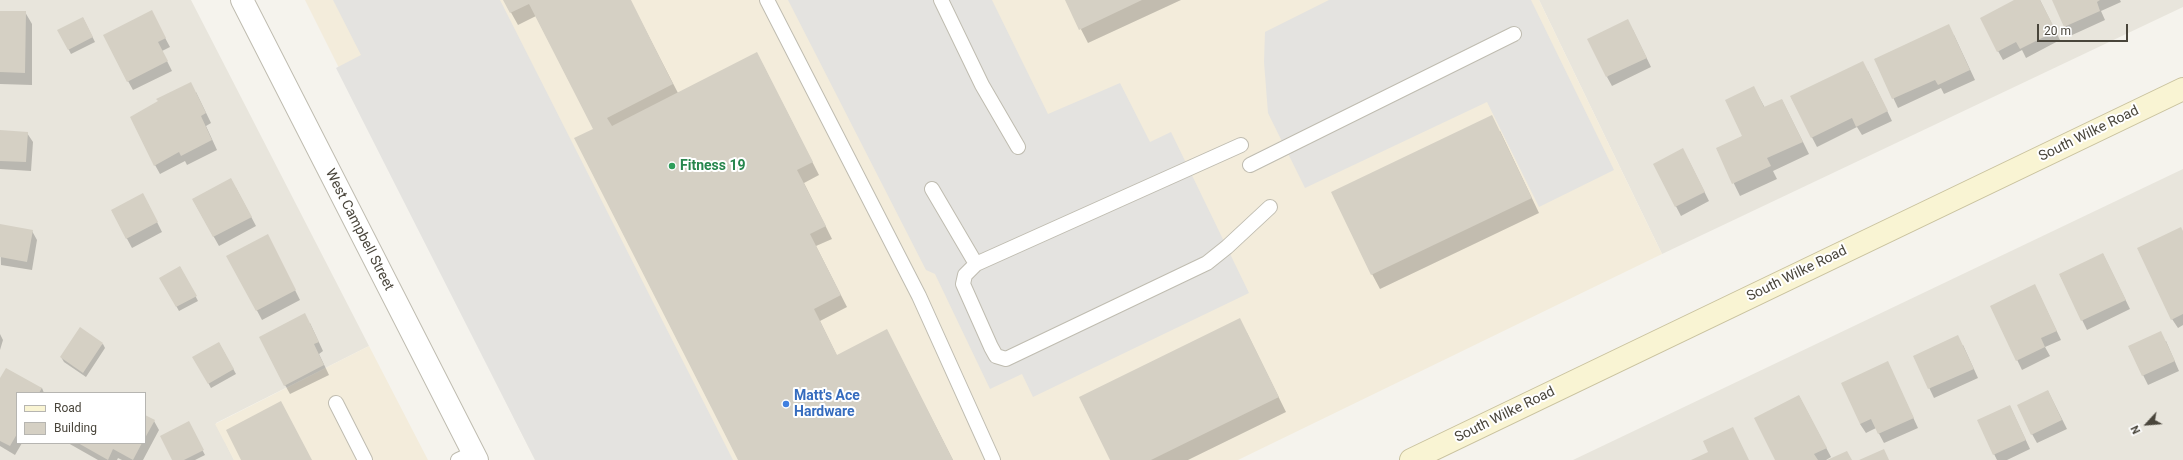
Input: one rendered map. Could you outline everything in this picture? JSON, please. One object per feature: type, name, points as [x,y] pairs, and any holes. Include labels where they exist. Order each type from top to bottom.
[{"type":"main road","name":"South Wilke Road","points":[[1411,460],[2183,89]]},
{"type":"street","name":"West Campbell Street","points":[[242,0],[469,458]]},
{"type":"lane","points":[[767,0],[919,296],[993,460]]},
{"type":"lane","points":[[941,0],[982,86],[1018,147]]},
{"type":"lane","points":[[1250,166],[1514,34]]},
{"type":"lane","points":[[1241,145],[976,264],[965,275],[962,284],[991,347],[996,356],[1006,359],[1207,263],[1227,247],[1270,207]]},
{"type":"lane","points":[[932,189],[976,264]]},
{"type":"lane","points":[[336,403],[365,460]]},
{"type":"shaded area","points":[[0,0],[191,0],[369,346],[216,423],[234,460],[0,460]]},
{"type":"shaded area","points":[[305,0],[1539,0],[1662,254],[1238,460],[535,460]]},
{"type":"shaded area","points":[[333,0],[500,0],[733,460],[535,460],[336,68],[361,55]]},
{"type":"shaded area","points":[[788,0],[992,0],[1048,114],[1120,83],[1150,142],[1171,132],[1249,293],[1033,397],[1022,374],[990,389],[935,274],[926,270]]},
{"type":"shaded area","points":[[1329,0],[1531,0],[1614,170],[1539,207],[1487,102],[1305,188],[1268,113],[1264,62],[1265,32]]},
{"type":"shaded area","points":[[1539,0],[2183,0],[2183,7],[1662,254]]},
{"type":"shaded area","points":[[2183,169],[2183,460],[1573,460]]},
{"type":"shaded area","points":[[369,346],[428,460],[234,460],[215,424]]},
{"type":"building","points":[[503,0],[631,0],[673,84],[607,118],[612,126],[757,52],[813,162],[797,170],[826,226],[810,234],[841,295],[814,309],[837,355],[887,329],[953,460],[738,460],[574,138],[593,129],[529,4],[510,13]]},
{"type":"building","points":[[1065,0],[1142,0],[1079,30]]},
{"type":"building","points":[[2014,0],[2040,0],[2056,31],[2020,49],[2016,42],[1997,52],[1980,18]]},
{"type":"building","points":[[2052,0],[2100,0],[2097,2],[2100,11],[2064,27]]},
{"type":"building","points":[[152,10],[166,38],[158,42],[168,61],[127,82],[103,35]]},
{"type":"building","points":[[0,11],[26,11],[25,73],[0,72]]},
{"type":"building","points":[[83,17],[93,37],[68,50],[57,30]]},
{"type":"building","points":[[1628,19],[1647,58],[1606,77],[1587,39]]},
{"type":"building","points":[[1949,24],[1970,70],[1938,85],[1935,80],[1892,99],[1874,59]]},
{"type":"building","points":[[1863,61],[1888,111],[1856,127],[1852,118],[1811,138],[1790,96]]},
{"type":"building","points":[[191,82],[206,113],[201,116],[212,140],[181,156],[179,152],[154,166],[130,117],[158,101],[156,99]]},
{"type":"building","points":[[1754,86],[1764,107],[1782,99],[1803,142],[1767,158],[1771,166],[1732,184],[1716,148],[1742,136],[1725,100]]},
{"type":"building","points":[[1492,115],[1532,198],[1371,275],[1331,192]]},
{"type":"building","points":[[0,130],[28,132],[26,162],[0,161]]},
{"type":"building","points":[[1683,148],[1705,192],[1675,207],[1653,164]]},
{"type":"building","points":[[231,178],[252,217],[213,237],[192,199]]},
{"type":"building","points":[[143,193],[158,222],[126,239],[111,210]]},
{"type":"building","points":[[0,224],[33,230],[27,262],[0,257]]},
{"type":"building","points":[[2181,227],[2183,231],[2183,314],[2171,320],[2137,248]]},
{"type":"building","points":[[268,234],[296,290],[256,311],[226,256]]},
{"type":"building","points":[[2103,253],[2126,300],[2081,321],[2059,274]]},
{"type":"building","points":[[180,266],[197,296],[176,307],[159,278]]},
{"type":"building","points":[[2035,284],[2057,331],[2041,338],[2045,347],[2016,361],[1990,306]]},
{"type":"building","points":[[305,313],[319,342],[314,344],[324,365],[284,386],[259,337]]},
{"type":"building","points":[[1240,318],[1279,397],[1151,460],[1110,460],[1079,397]]},
{"type":"building","points":[[80,327],[103,343],[83,373],[60,357]]},
{"type":"building","points":[[2161,331],[2175,361],[2142,376],[2128,346]]},
{"type":"building","points":[[1958,335],[1974,369],[1928,389],[1913,356]]},
{"type":"building","points":[[219,342],[234,369],[208,384],[192,357]]},
{"type":"building","points":[[1888,361],[1914,418],[1878,434],[1871,419],[1860,424],[1841,383]]},
{"type":"building","points":[[6,368],[42,388],[40,392],[16,392],[16,436],[10,446],[0,441],[0,378]]},
{"type":"building","points":[[2048,390],[2062,420],[2031,435],[2017,405]]},
{"type":"building","points":[[1799,395],[1827,448],[1814,454],[1818,460],[1775,460],[1754,418]]},
{"type":"building","points":[[281,401],[312,460],[241,460],[226,430]]},
{"type":"building","points":[[2010,405],[2026,440],[1993,455],[1977,420]]},
{"type":"building","points":[[146,416],[155,420],[146,436]]},
{"type":"building","points":[[189,421],[204,450],[184,460],[172,460],[160,436]]},
{"type":"building","points":[[1733,427],[1749,460],[1691,460],[1708,452],[1703,441]]},
{"type":"building","points":[[80,444],[141,444],[133,460],[113,449],[108,460]]},
{"type":"building","points":[[1884,449],[1889,460],[1859,460]]},
{"type":"building","points":[[1847,451],[1852,460],[1827,460]]},
{"type":"place","name":"Fitness 19","points":[[672,166]]},
{"type":"place","name":"Matt's Ace Hardware","points":[[786,404]]}]
